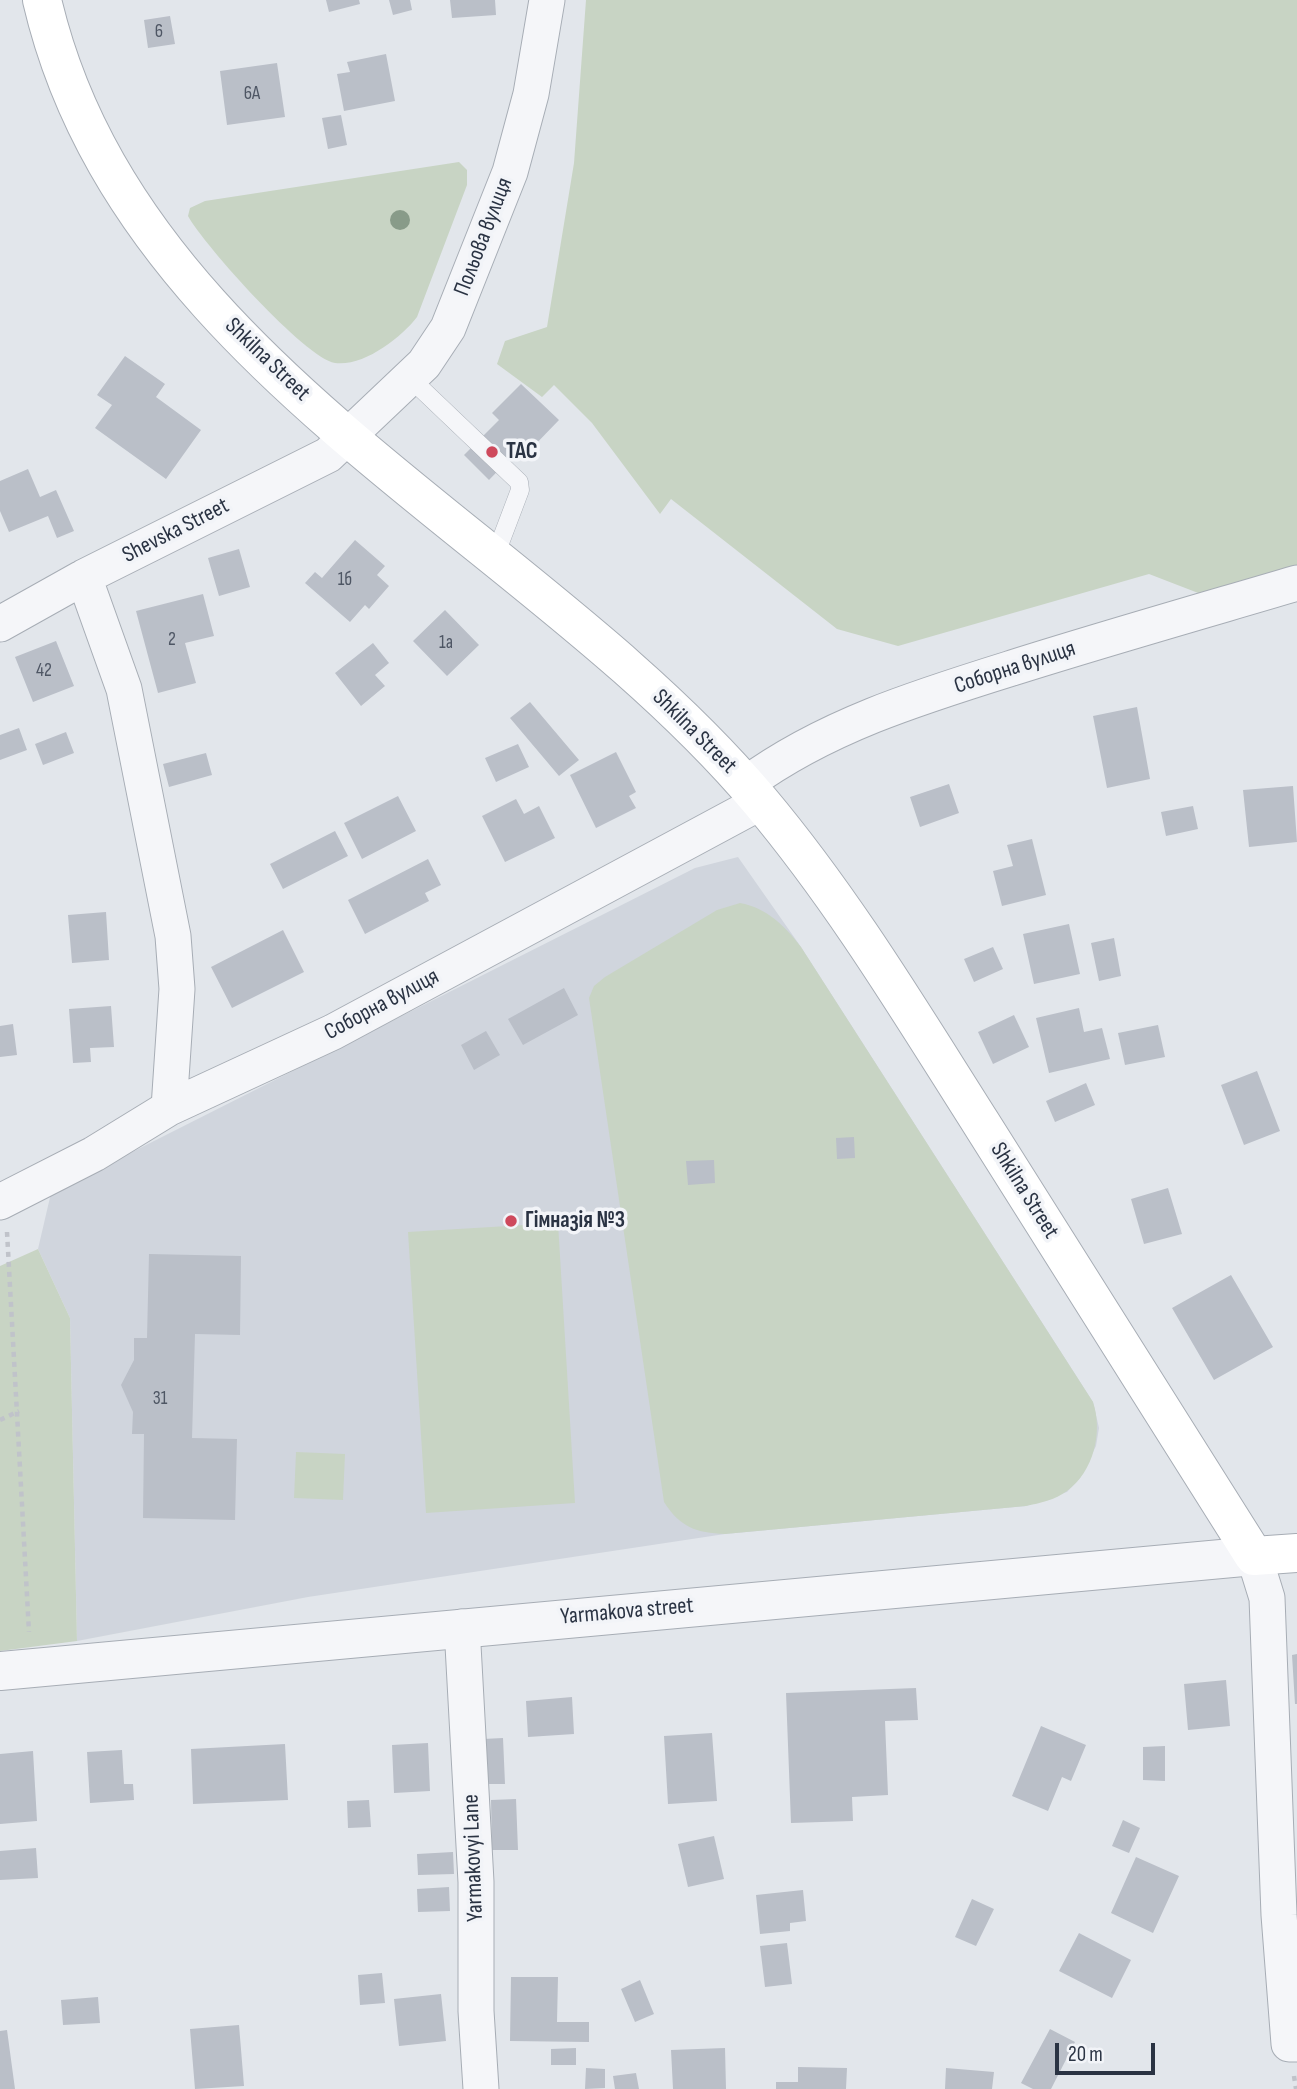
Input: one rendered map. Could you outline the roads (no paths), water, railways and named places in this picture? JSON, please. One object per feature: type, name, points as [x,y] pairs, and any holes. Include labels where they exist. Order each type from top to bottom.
[{"type":"main road","name":"Shkilna Street","points":[[43,0],[52,41],[71,94],[104,164],[132,208],[228,324],[350,436],[620,660],[683,718],[753,793],[809,861],[882,966],[1254,1556]]},
{"type":"main road","points":[[1254,1556],[1297,1553]]},
{"type":"street","name":"Польова вулиця","points":[[350,436],[411,379],[448,328],[510,172],[531,94],[547,0]]},
{"type":"street","name":"Shevska Street","points":[[0,624],[84,577],[328,455],[350,436]]},
{"type":"street","points":[[84,577],[114,656],[127,700],[173,936],[177,989],[169,1108]]},
{"type":"street","name":"Соборна вулиця","points":[[2,1201],[66,1170],[169,1108],[333,1032],[753,793],[802,747],[896,707],[1079,647],[1297,583]]},
{"type":"street","points":[[1254,1556],[1267,1598],[1279,1915],[1293,2044]]},
{"type":"street","name":"Yarmakova street","points":[[15,1669],[1254,1556]]},
{"type":"street","name":"Yarmakovyi Lane","points":[[461,1627],[476,1882],[476,2011],[481,2089]]},
{"type":"lane","points":[[411,379],[519,482],[520,490],[495,556]]},
{"type":"place","name":"ТАС","points":[[492,452]]},
{"type":"place","name":"Гімназія №3","points":[[511,1221]]}]
